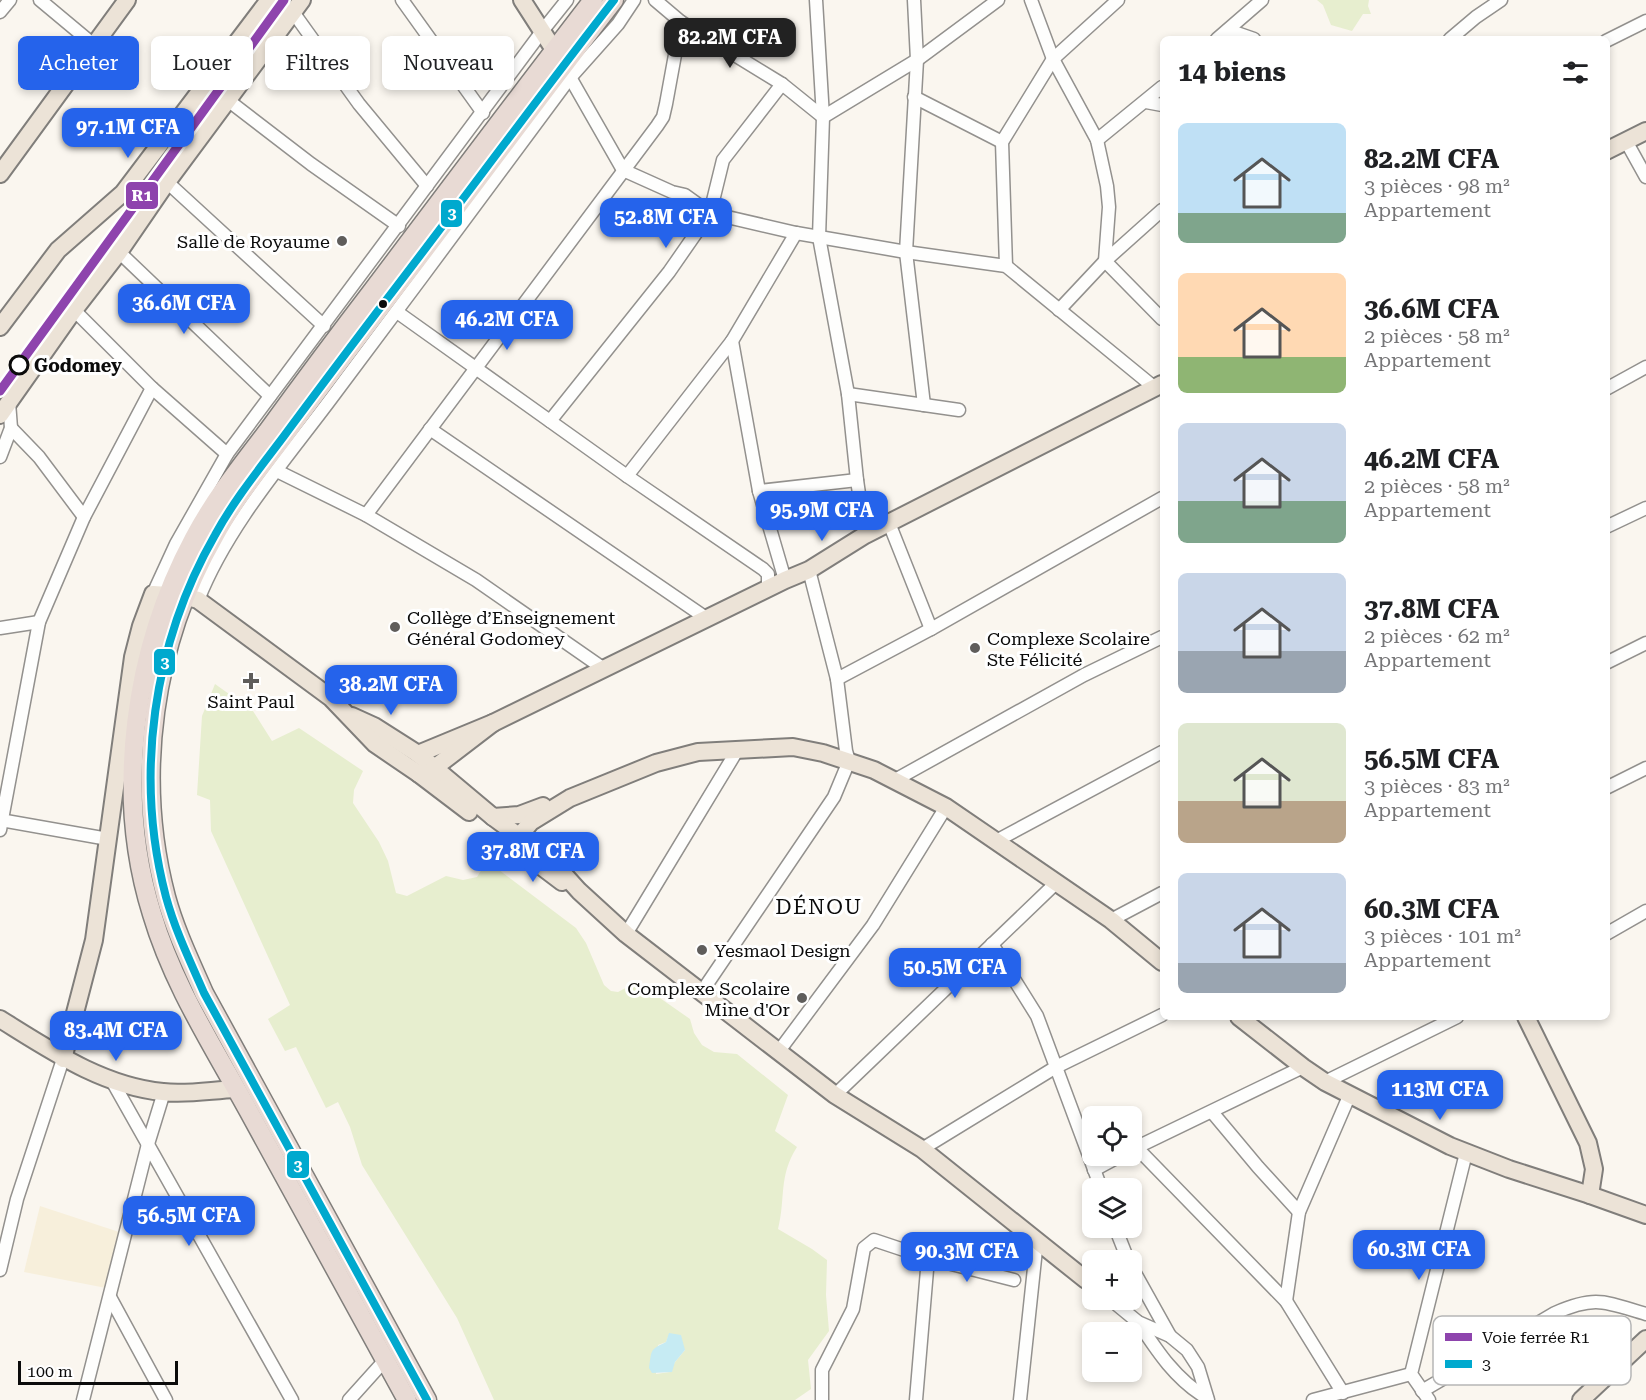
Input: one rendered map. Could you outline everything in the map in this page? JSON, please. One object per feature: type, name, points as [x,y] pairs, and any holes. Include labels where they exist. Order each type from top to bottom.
[{"type":"highway","points":[[563,64],[593,0]]},
{"type":"highway","points":[[407,1400],[187,1004],[174,972],[151,912],[138,848],[134,795],[136,727],[145,670],[176,596],[214,536],[254,476],[548,88],[563,64],[614,0]]},
{"type":"highway","points":[[176,596],[159,682],[151,753],[153,825],[166,897],[178,933],[204,993],[427,1400]]},
{"type":"main road","points":[[100,36],[127,0]]},
{"type":"main road","points":[[0,327],[58,250],[123,193],[269,0]]},
{"type":"main road","points":[[522,0],[563,64]]},
{"type":"main road","points":[[5,409],[167,182],[298,6]]},
{"type":"main road","points":[[0,174],[61,90]]},
{"type":"main road","points":[[1610,149],[1646,131]]},
{"type":"main road","points":[[418,754],[493,723],[809,570],[865,535],[1159,386]]},
{"type":"main road","points":[[63,1059],[94,940],[129,678],[141,626],[176,596],[331,698],[375,744],[509,829]]},
{"type":"main road","points":[[346,714],[374,726],[435,767],[470,799],[509,829],[555,879],[579,891],[626,934],[835,1095],[922,1149],[1082,1277]]},
{"type":"main road","points":[[419,774],[429,772],[493,723]]},
{"type":"main road","points":[[509,829],[570,798],[656,763],[698,752],[738,748],[793,747],[823,753],[895,780],[946,807],[1111,920],[1160,960]]},
{"type":"main road","points":[[0,1019],[63,1059],[129,1086],[164,1092],[236,1089]]},
{"type":"main road","points":[[1243,1020],[1325,1082],[1466,1153],[1509,1170],[1646,1215]]},
{"type":"main road","points":[[1527,1020],[1588,1143],[1594,1168],[1590,1195]]},
{"type":"main road","points":[[1631,1353],[1646,1339]]},
{"type":"main road","points":[[1581,1400],[1597,1385]]},
{"type":"street","points":[[0,12],[10,0]]},
{"type":"street","points":[[40,0],[82,36]]},
{"type":"street","points":[[402,0],[483,113]]},
{"type":"street","points":[[176,596],[176,544],[227,454],[567,0]]},
{"type":"street","points":[[176,596],[211,569],[277,471],[397,312],[563,64],[618,24],[634,0]]},
{"type":"street","points":[[655,0],[681,22],[782,84],[823,117]]},
{"type":"street","points":[[816,0],[823,117],[819,237],[848,394],[865,535]]},
{"type":"street","points":[[914,0],[917,60],[906,252],[924,405]]},
{"type":"street","points":[[823,117],[917,60],[998,0]]},
{"type":"street","points":[[1031,0],[1053,59],[1097,140],[1109,207],[1106,261],[1160,317]]},
{"type":"street","points":[[1006,266],[1002,142],[1053,59],[1118,0]]},
{"type":"street","points":[[1221,36],[1262,0]]},
{"type":"street","points":[[1454,36],[1476,17],[1502,0]]},
{"type":"street","points":[[298,6],[359,104],[427,186]]},
{"type":"street","points":[[1610,39],[1646,21]]},
{"type":"street","points":[[366,515],[663,117],[681,22]]},
{"type":"street","points":[[1228,30],[1245,36]]},
{"type":"street","points":[[563,64],[623,170],[672,192],[685,195],[710,213],[796,233],[1006,266],[1059,310],[1159,386]]},
{"type":"street","points":[[550,421],[669,272],[710,213],[723,160],[782,84]]},
{"type":"street","points":[[1097,140],[1160,89]]},
{"type":"street","points":[[914,97],[1002,142]]},
{"type":"street","points":[[228,101],[311,164],[399,226]]},
{"type":"street","points":[[1146,102],[1160,105]]},
{"type":"street","points":[[1626,141],[1646,177]]},
{"type":"street","points":[[167,182],[324,326]]},
{"type":"street","points":[[1059,310],[1106,261],[1160,212]]},
{"type":"street","points":[[627,476],[732,341],[796,233]]},
{"type":"street","points":[[119,252],[270,396]]},
{"type":"street","points":[[74,310],[153,388],[227,454]]},
{"type":"street","points":[[397,312],[627,476],[764,569],[768,574],[768,589]]},
{"type":"street","points":[[732,341],[759,491],[785,580]]},
{"type":"street","points":[[1610,387],[1646,367]]},
{"type":"street","points":[[108,839],[1,824],[39,622],[84,517],[153,388]]},
{"type":"street","points":[[848,394],[959,410]]},
{"type":"street","points":[[5,409],[11,428],[39,457],[84,517]]},
{"type":"street","points":[[0,457],[11,428]]},
{"type":"street","points":[[430,429],[706,618]]},
{"type":"street","points":[[277,471],[366,515],[476,580],[604,669]]},
{"type":"street","points":[[759,491],[857,480]]},
{"type":"street","points":[[837,679],[931,629],[1160,499]]},
{"type":"street","points":[[1610,525],[1646,508]]},
{"type":"street","points":[[889,523],[931,629]]},
{"type":"street","points":[[701,993],[834,798],[849,761],[837,679],[809,570]]},
{"type":"street","points":[[0,628],[39,622]]},
{"type":"street","points":[[895,780],[1084,675],[1160,638]]},
{"type":"street","points":[[1610,661],[1646,643]]},
{"type":"street","points":[[626,934],[738,748]]},
{"type":"street","points":[[996,841],[1160,753]]},
{"type":"street","points":[[1610,786],[1646,768]]},
{"type":"street","points":[[779,1051],[873,925],[946,807]]},
{"type":"street","points":[[835,1095],[1056,883]]},
{"type":"street","points":[[1111,920],[1160,894]]},
{"type":"street","points":[[1610,932],[1646,911]]},
{"type":"street","points":[[992,944],[1037,1016],[1097,1178]]},
{"type":"street","points":[[922,1149],[1056,1067],[1160,1016]]},
{"type":"street","points":[[1325,1082],[1450,1020]]},
{"type":"street","points":[[0,1270],[17,1199],[63,1059]]},
{"type":"street","points":[[1142,1145],[1303,1067]]},
{"type":"street","points":[[111,1079],[292,1400]]},
{"type":"street","points":[[82,1400],[148,1144],[164,1092]]},
{"type":"street","points":[[1286,1301],[1299,1212],[1350,1094]]},
{"type":"street","points":[[1212,1113],[1299,1212]]},
{"type":"street","points":[[1441,1385],[1425,1395],[1411,1374],[1466,1153]]},
{"type":"street","points":[[1142,1157],[1286,1301],[1343,1393]]},
{"type":"street","points":[[1094,1170],[1101,1166]]},
{"type":"street","points":[[822,1400],[822,1370],[853,1309],[864,1248],[874,1240],[928,1258],[1014,1280]]},
{"type":"street","points":[[1020,1400],[1037,1240]]},
{"type":"street","points":[[916,1400],[928,1258]]},
{"type":"street","points":[[1142,1286],[1170,1336]]},
{"type":"street","points":[[110,1297],[166,1400]]},
{"type":"street","points":[[1550,1316],[1578,1303],[1603,1301],[1646,1314]]},
{"type":"street","points":[[1123,1310],[1138,1322]]},
{"type":"street","points":[[1142,1324],[1170,1336],[1187,1350],[1198,1367],[1207,1399]]},
{"type":"street","points":[[1142,1328],[1181,1379],[1207,1399]]},
{"type":"street","points":[[349,1400],[385,1360]]},
{"type":"street","points":[[1313,1400],[1411,1374]]},
{"type":"shaded area","points":[[40,1206],[119,1232],[106,1288],[24,1272]]},
{"type":"green space","points":[[1317,0],[1369,0],[1368,6],[1371,14],[1363,14],[1352,31],[1331,25],[1323,5]]},
{"type":"green space","points":[[215,684],[253,711],[272,741],[299,728],[363,771],[354,790],[353,803],[379,842],[388,861],[396,893],[407,896],[446,876],[463,880],[477,877],[487,861],[576,928],[586,943],[604,985],[611,991],[618,992],[637,982],[690,1019],[694,1033],[702,1045],[714,1052],[737,1054],[788,1095],[775,1131],[797,1147],[787,1168],[778,1229],[827,1260],[826,1295],[829,1331],[808,1360],[811,1389],[795,1400],[494,1400],[457,1318],[362,1165],[350,1127],[338,1102],[326,1108],[296,1047],[285,1051],[268,1019],[290,1005],[211,831],[210,800],[197,795],[202,716]],"holes":[[[668,1337],[685,1350],[670,1372],[656,1374],[658,1345],[666,1342]]]},
{"type":"water","points":[[669,1333],[681,1335],[685,1350],[675,1362],[672,1372],[652,1373],[649,1368],[652,1351],[666,1342]]},
{"type":"rail line","name":"R1","points":[[0,391],[284,0]]},
{"type":"transit line","name":"3","points":[[427,1400],[204,993],[178,933],[166,897],[156,851],[151,805],[151,758],[155,711],[164,665],[177,620],[194,577],[230,509],[614,0]]},
{"type":"place","name":"Salle de Royaume","points":[[342,241]]},
{"type":"place","name":"Godomey","points":[[19,365]]},
{"type":"place","name":"Collège d’Enseignement Général Godomey","points":[[395,627]]},
{"type":"place","name":"Complexe Scolaire Ste Félicité","points":[[975,648]]},
{"type":"place","name":"Saint Paul","points":[[251,681]]},
{"type":"place","name":"Yesmaol Design","points":[[702,950]]},
{"type":"place","name":"Complexe Scolaire Mine d'Or","points":[[802,998]]},
{"type":"district","name":"DÉNOU","points":[[819,907]]}]
